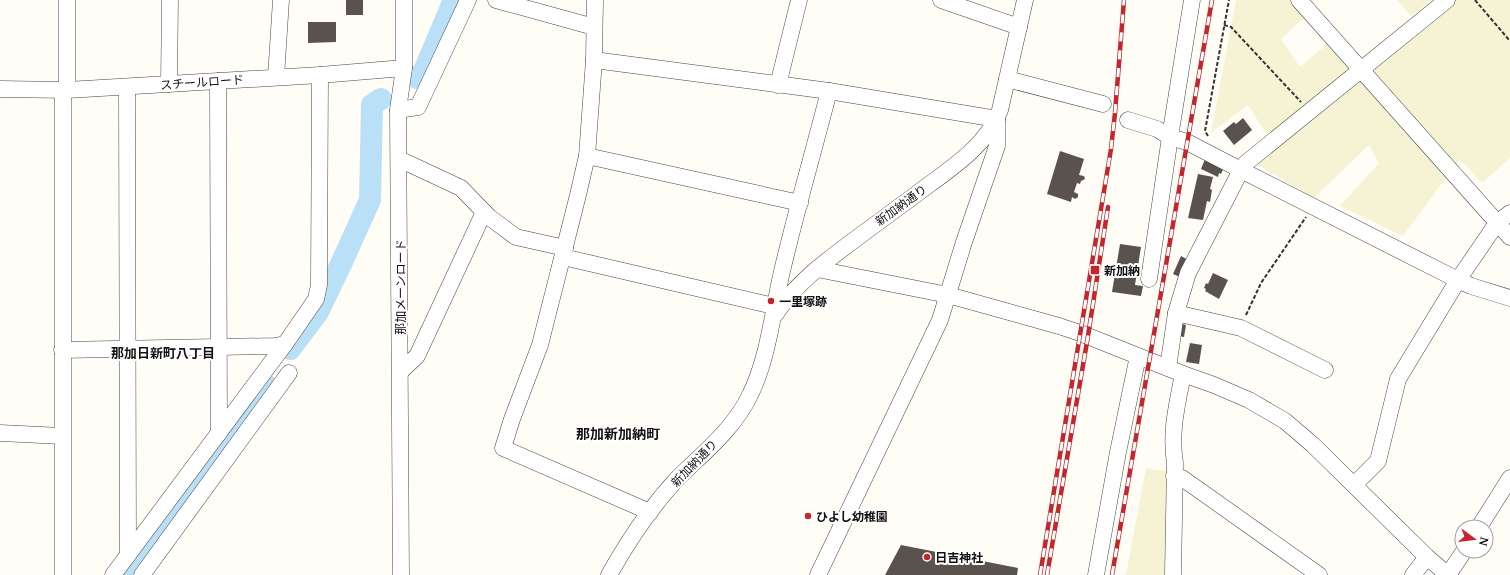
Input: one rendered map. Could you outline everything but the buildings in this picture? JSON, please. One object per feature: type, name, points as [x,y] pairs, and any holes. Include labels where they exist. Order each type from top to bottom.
[{"type":"street","points":[[63,575],[62,350],[67,0]]},
{"type":"street","points":[[169,84],[170,0]]},
{"type":"street","points":[[276,77],[281,0]]},
{"type":"street","name":"那加メーンロード","points":[[401,575],[398,110],[404,68],[404,0]]},
{"type":"street","points":[[398,110],[418,107],[468,0]]},
{"type":"street","points":[[496,0],[594,27]]},
{"type":"street","points":[[595,0],[594,60],[587,156],[540,344],[512,419],[503,448],[650,512]]},
{"type":"street","points":[[778,85],[799,0]]},
{"type":"street","points":[[941,0],[1018,27],[1025,0]]},
{"type":"street","points":[[1150,279],[1170,137],[1192,0]]},
{"type":"street","points":[[1299,0],[1510,237]]},
{"type":"street","points":[[1168,368],[1176,313],[1188,273],[1246,163],[1447,0]]},
{"type":"street","name":"新加納通り","points":[[774,312],[831,257],[949,169],[981,141],[997,119],[1018,27]]},
{"type":"street","points":[[594,60],[829,91],[997,119],[997,146],[964,242],[940,320],[818,575]]},
{"type":"street","name":"スチールロード","points":[[0,89],[65,90],[320,75],[404,68]]},
{"type":"street","points":[[113,575],[285,344],[316,299],[319,285],[320,75]]},
{"type":"street","points":[[1007,80],[1103,104]]},
{"type":"street","points":[[218,81],[219,433]]},
{"type":"street","points":[[127,86],[128,555]]},
{"type":"street","name":"新加納通り","points":[[609,575],[632,536],[650,512],[676,480],[719,438],[738,416],[751,395],[759,371],[829,91]]},
{"type":"street","points":[[1128,120],[1157,129],[1170,137],[1188,142],[1206,150],[1241,170],[1458,280],[1471,286],[1510,298]]},
{"type":"street","points":[[587,156],[800,203]]},
{"type":"street","points":[[399,159],[461,188],[484,212],[516,237],[774,312]]},
{"type":"street","points":[[400,372],[417,356],[484,212]]},
{"type":"street","points":[[1354,484],[1378,461],[1398,379],[1458,280],[1497,223],[1510,213]]},
{"type":"street","points":[[817,269],[948,296],[1059,326],[1084,334],[1249,400],[1285,421],[1313,445],[1427,557],[1448,575],[1459,559]]},
{"type":"street","points":[[1176,313],[1241,328],[1325,370]]},
{"type":"street","points":[[62,350],[219,347],[285,344]]},
{"type":"street","points":[[1096,575],[1118,452],[1138,356]]},
{"type":"street","points":[[142,575],[290,373]]},
{"type":"street","points":[[1173,575],[1175,463],[1172,446],[1174,422],[1183,374]]},
{"type":"street","points":[[0,433],[62,436]]},
{"type":"street","points":[[1174,476],[1182,478],[1319,575]]},
{"type":"street","points":[[1484,519],[1510,478]]},
{"type":"street","points":[[1413,575],[1427,557]]},
{"type":"path","points":[[1208,138],[1205,132],[1229,0]]},
{"type":"path","points":[[1475,0],[1510,41]]},
{"type":"path","points":[[1224,25],[1231,27],[1310,111]]},
{"type":"path","points":[[1241,328],[1261,283],[1306,218],[1312,206]]},
{"type":"shaded area","points":[[1236,0],[1295,0],[1308,14],[1281,39],[1300,67],[1332,40],[1353,66],[1268,137],[1248,105],[1211,133]]},
{"type":"shaded area","points":[[1397,0],[1432,0],[1411,16]]},
{"type":"shaded area","points":[[1458,0],[1510,0],[1510,158],[1482,183],[1460,159],[1403,236],[1340,206],[1379,163],[1369,145],[1314,198],[1256,164]]},
{"type":"shaded area","points":[[1146,468],[1169,472],[1170,575],[1126,575]]},
{"type":"waterway","points":[[417,78],[424,71],[454,0]]},
{"type":"waterway","points":[[290,349],[318,312],[370,200],[372,105],[381,99]]},
{"type":"waterway","points":[[126,575],[265,384]]},
{"type":"railway","points":[[1040,575],[1111,149],[1124,0]]},
{"type":"railway","points":[[1112,575],[1212,0]]},
{"type":"railway","points":[[1047,575],[1088,336],[1108,207]]},
{"type":"place","name":"新加納","points":[[1095,270]]},
{"type":"place","name":"一里塚跡","points":[[771,301]]},
{"type":"place","name":"ひよし幼稚園","points":[[808,516]]},
{"type":"place","name":"日吉神社","points":[[927,557]]},
{"type":"district","name":"那加日新町八丁目","points":[[163,353]]},
{"type":"district","name":"那加新加納町","points":[[618,433]]}]
